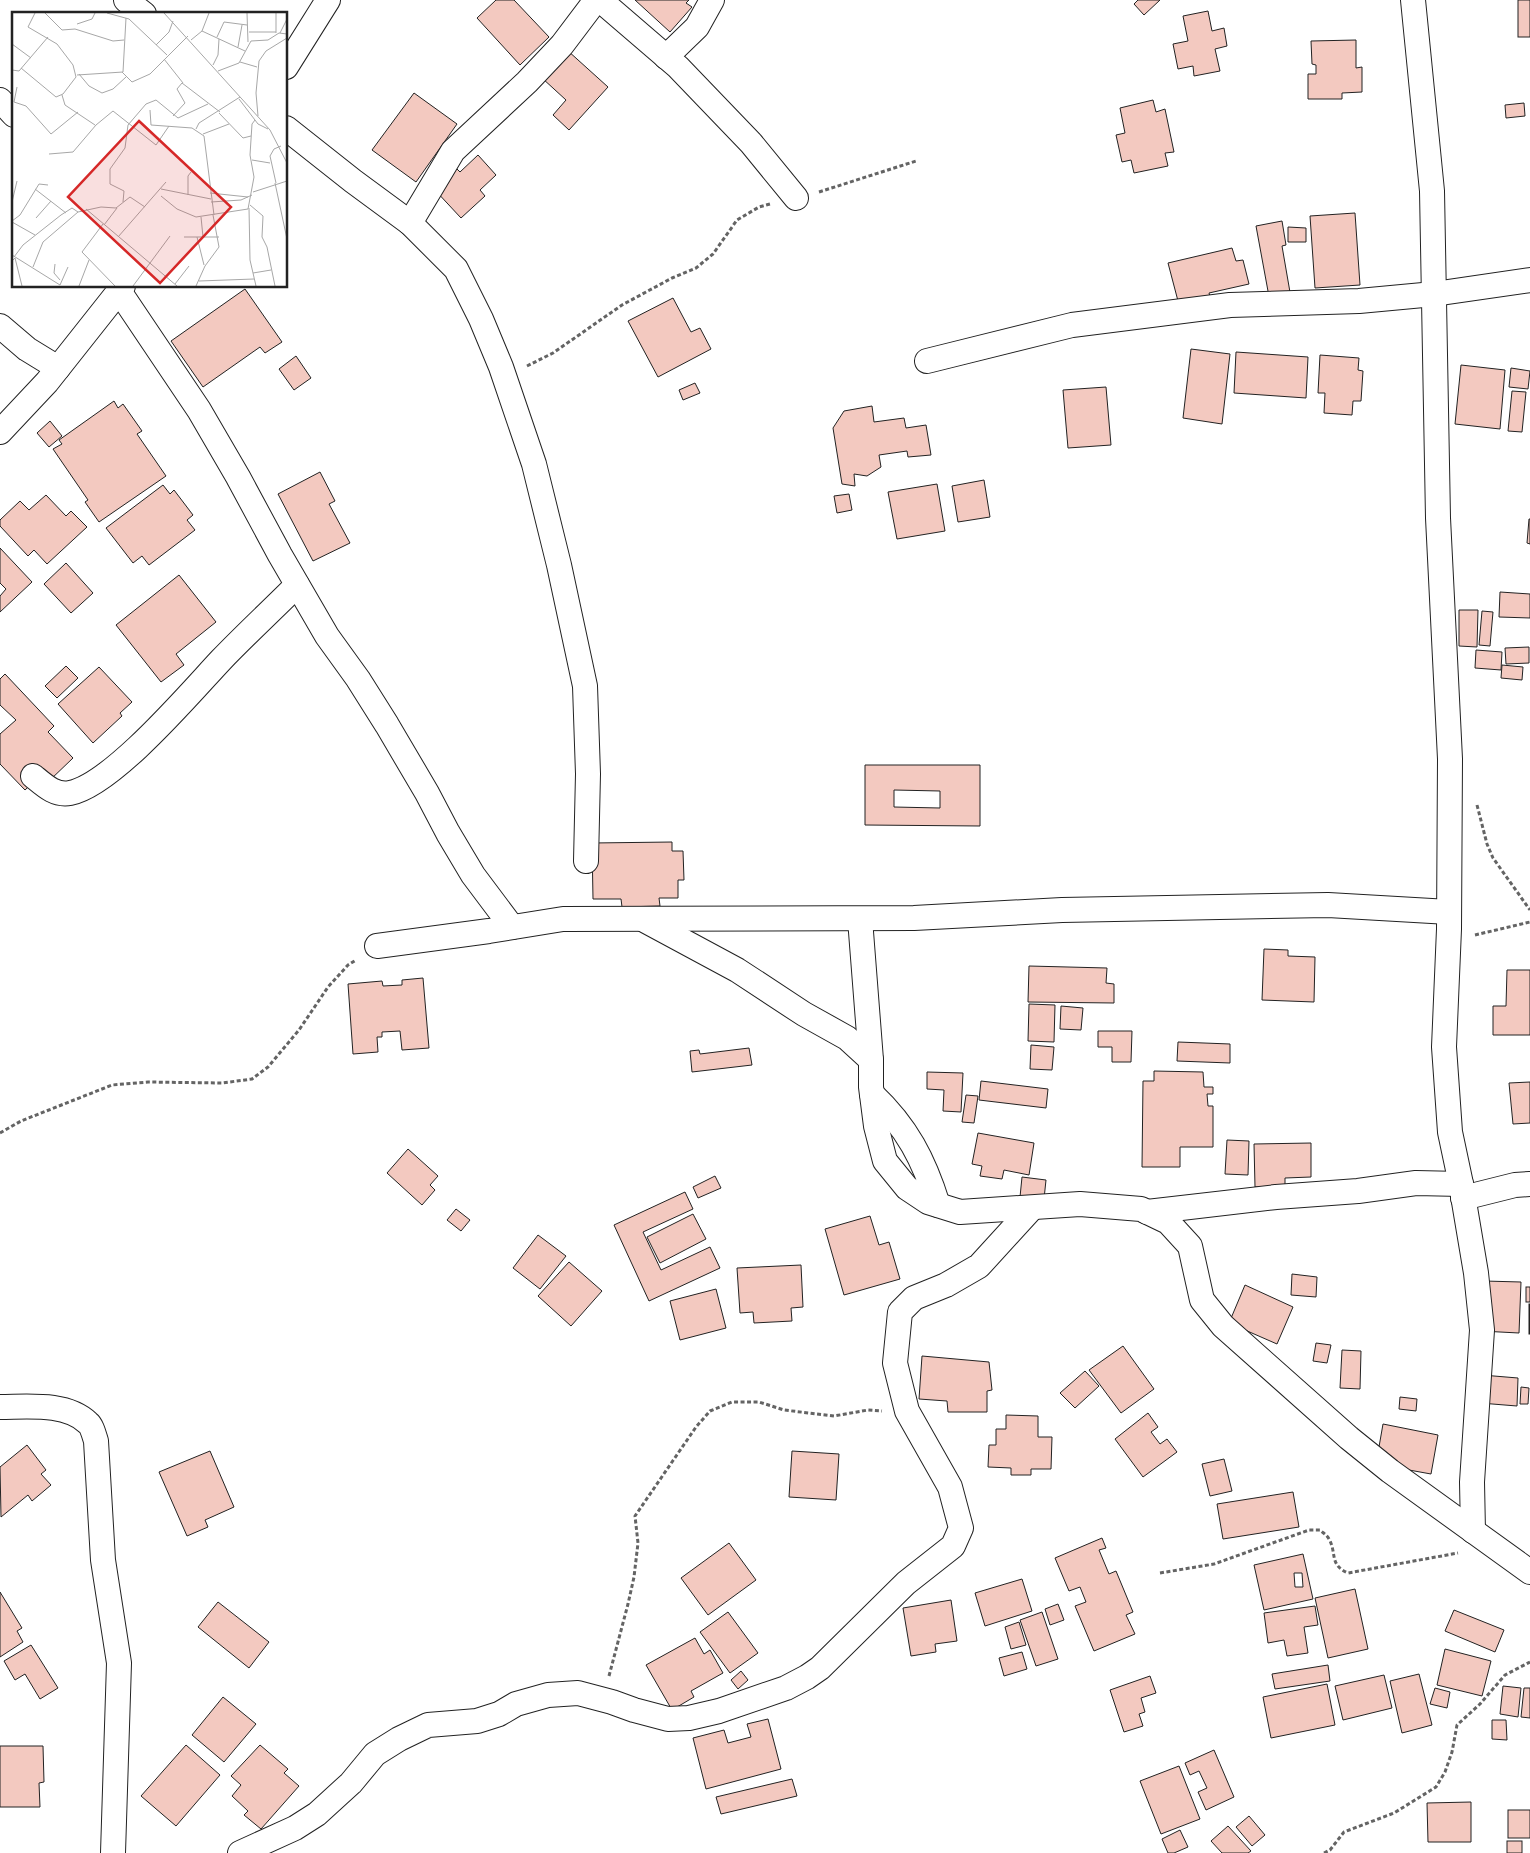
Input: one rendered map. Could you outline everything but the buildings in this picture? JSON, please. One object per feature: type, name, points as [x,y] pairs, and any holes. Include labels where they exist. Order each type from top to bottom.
[{"type":"street","points":[[126,0],[141,12]]},
{"type":"street","points":[[288,64],[328,0]]},
{"type":"street","points":[[410,223],[453,151],[562,45],[596,0]]},
{"type":"street","points":[[600,0],[690,79],[751,143],[796,198]]},
{"type":"street","points":[[666,57],[697,27],[712,0]]},
{"type":"street","points":[[1413,0],[1432,192],[1438,518],[1450,759],[1449,912],[1444,1047],[1450,1132],[1476,1273],[1482,1330],[1472,1482],[1473,1531]]},
{"type":"street","points":[[0,100],[12,113]]},
{"type":"street","points":[[288,130],[410,223],[456,269],[481,319],[501,367],[534,464],[559,565],[585,686],[588,774],[586,861]]},
{"type":"street","points":[[927,361],[1072,325],[1230,305],[1359,300],[1434,294],[1530,280]]},
{"type":"street","points":[[0,432],[47,382],[121,289],[199,410],[327,636],[358,679],[387,725],[473,875],[512,927]]},
{"type":"street","points":[[0,326],[27,349],[58,368]]},
{"type":"street","points":[[33,776],[51,790],[67,794],[81,790],[98,780],[132,751],[297,585]]},
{"type":"street","points":[[377,946],[563,919],[860,919],[1062,910],[1328,905],[1449,912]]},
{"type":"street","points":[[860,919],[872,1094],[876,1126],[884,1160],[907,1188],[928,1202],[960,1212],[1080,1204],[1141,1209],[1168,1222],[1190,1246],[1202,1300],[1223,1326],[1349,1438],[1530,1572]]},
{"type":"street","points":[[645,920],[737,970],[804,1014],[847,1038],[871,1060]]},
{"type":"street","points":[[872,1094],[910,1138],[922,1160],[938,1205]]},
{"type":"street","points":[[1147,1212],[1256,1199],[1358,1191],[1416,1183],[1462,1191],[1530,1184]]},
{"type":"street","points":[[240,1853],[295,1828],[317,1814],[351,1783],[375,1754],[399,1739],[428,1725],[477,1721],[499,1714],[516,1704],[548,1695],[578,1693],[668,1718],[689,1718],[719,1712],[786,1688],[820,1668],[906,1583],[953,1546],[961,1528],[957,1507],[950,1487],[907,1411],[896,1363],[900,1312],[914,1298],[946,1284],[979,1266],[1032,1208]]},
{"type":"street","points":[[0,1406],[54,1408],[72,1413],[89,1423],[96,1441],[103,1560],[118,1663],[113,1853]]},
{"type":"path","points":[[501,367],[527,366],[553,354],[622,305],[672,278],[696,268],[713,254],[737,220],[759,207],[834,188],[916,161]]},
{"type":"path","points":[[1475,798],[1493,858],[1530,910]]},
{"type":"path","points":[[1448,941],[1530,922]]},
{"type":"path","points":[[0,1133],[21,1121],[112,1085],[148,1082],[222,1084],[252,1079],[268,1067],[299,1030],[328,986],[348,965],[377,946]]},
{"type":"path","points":[[603,1699],[634,1577],[638,1543],[635,1516],[696,1427],[710,1411],[732,1402],[760,1402],[784,1410],[834,1416],[868,1410],[907,1411]]},
{"type":"path","points":[[1160,1573],[1214,1564],[1309,1530],[1320,1530],[1328,1538],[1334,1562],[1340,1570],[1348,1574],[1424,1558],[1495,1547]]},
{"type":"path","points":[[1324,1853],[1330,1850],[1344,1832],[1394,1813],[1436,1787],[1445,1772],[1458,1725],[1480,1704],[1505,1674],[1530,1662]]}]
